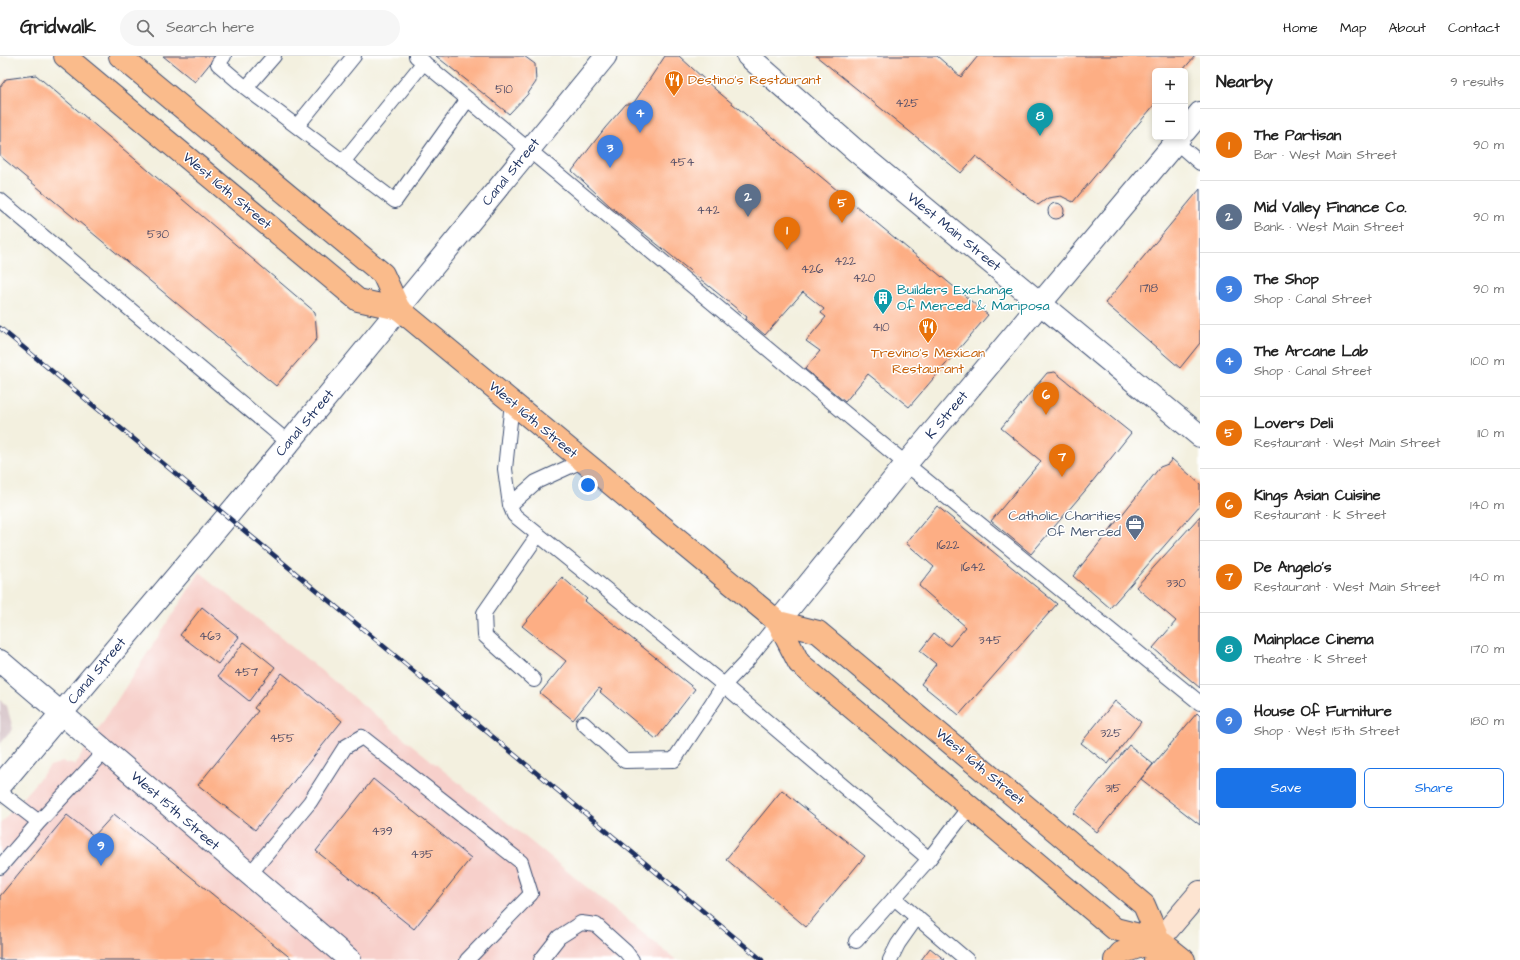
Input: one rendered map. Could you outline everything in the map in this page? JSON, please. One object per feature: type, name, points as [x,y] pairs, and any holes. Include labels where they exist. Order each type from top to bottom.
[{"type":"main road","name":"West 16th Street","points":[[65,56],[358,300],[399,309]]},
{"type":"main road","name":"West 16th Street","points":[[120,56],[383,274],[399,309],[778,622],[799,663],[1115,929],[1157,950],[1184,960]]},
{"type":"main road","name":"West 16th Street","points":[[778,622],[818,632],[1144,905],[1157,950]]},
{"type":"main road","points":[[1115,960],[1121,953],[1157,950],[1200,892]]},
{"type":"street","name":"Canal Street","points":[[0,786],[288,443],[606,56]]},
{"type":"street","name":"West Main Street","points":[[748,56],[855,150],[1200,436]]},
{"type":"street","name":"K Street","points":[[1188,126],[1200,112]]},
{"type":"street","name":"K Street","points":[[778,622],[906,464],[1177,140]]},
{"type":"street","name":"West 15th Street","points":[[0,661],[350,960]]},
{"type":"lane","points":[[224,56],[218,64],[246,88],[395,201],[468,99]]},
{"type":"lane","points":[[246,88],[274,56]]},
{"type":"lane","points":[[297,126],[354,56]]},
{"type":"lane","points":[[343,162],[420,59],[906,464],[1200,703]]},
{"type":"lane","points":[[1183,140],[1200,162]]},
{"type":"lane","points":[[0,200],[288,443]]},
{"type":"lane","points":[[512,402],[505,469],[510,505],[514,515],[724,685],[929,859]]},
{"type":"lane","points":[[510,505],[536,482],[582,461]]},
{"type":"lane","points":[[534,680],[485,636],[484,613],[538,534]]},
{"type":"lane","points":[[583,723],[625,761],[674,760],[724,685],[745,663],[778,622]]},
{"type":"lane","points":[[250,874],[310,802],[345,747],[362,737],[521,862],[531,894],[467,960]]},
{"type":"lane","points":[[0,866],[105,751]]},
{"type":"lane","points":[[0,792],[39,822]]},
{"type":"lane","points":[[856,941],[929,859],[970,806]]},
{"type":"lane","points":[[894,898],[967,960]]},
{"type":"lane","points":[[890,960],[898,944],[917,917]]},
{"type":"lane","points":[[541,960],[559,937],[581,923],[596,925],[626,952],[632,960]]},
{"type":"shaded area","points":[[200,572],[676,960],[0,960],[0,824],[50,766],[62,762],[75,765]]},
{"type":"shaded area","points":[[0,700],[7,706],[13,729],[0,744]]},
{"type":"building","points":[[163,56],[216,56],[195,82]]},
{"type":"building","points":[[436,56],[524,56],[535,64],[536,82],[527,95],[509,114]]},
{"type":"building","points":[[665,56],[679,56],[716,90],[988,315],[909,407],[868,374],[845,402],[805,369],[820,351],[806,341],[826,317],[821,313],[824,309],[803,292],[765,335],[746,319],[747,317],[610,206],[572,171],[605,128],[626,104],[633,104]]},
{"type":"building","points":[[816,56],[937,56],[961,77],[978,56],[1195,56],[1185,68],[1152,68],[1152,108],[1073,202],[1061,196],[1048,198],[1038,205],[976,156],[961,173]]},
{"type":"building","points":[[36,75],[315,312],[317,339],[276,386],[0,156],[0,87],[6,79]]},
{"type":"building","points":[[1200,189],[1200,343],[1180,368],[1105,303]]},
{"type":"building","points":[[1053,203],[1059,203],[1064,208],[1062,217],[1059,219],[1053,219],[1048,214],[1048,208]]},
{"type":"building","points":[[1055,372],[1131,433],[1084,492],[1031,554],[991,521],[1041,461],[1001,428],[1047,373]]},
{"type":"building","name":"Catholic Charities Of Merced","points":[[1172,459],[1200,484],[1200,505],[1110,608],[1073,576],[1160,467],[1168,464]]},
{"type":"building","points":[[937,506],[1057,604],[959,715],[921,684],[936,664],[920,651],[934,633],[950,646],[966,627],[919,586],[934,567],[906,543]]},
{"type":"building","points":[[1200,516],[1200,688],[1153,648],[1176,621],[1136,587]]},
{"type":"building","points":[[562,577],[587,599],[585,601],[695,689],[656,739],[600,692],[602,690],[599,688],[573,720],[540,693],[566,661],[522,626]]},
{"type":"building","points":[[202,607],[239,637],[218,664],[180,635]]},
{"type":"building","points":[[244,642],[275,667],[249,701],[218,676]]},
{"type":"building","points":[[282,673],[342,721],[255,830],[198,785],[258,711],[254,708]]},
{"type":"building","points":[[1115,701],[1141,722],[1108,764],[1081,743]]},
{"type":"building","points":[[1197,713],[1200,716],[1200,825],[1141,779]]},
{"type":"building","points":[[1129,745],[1153,764],[1097,832],[1073,813]]},
{"type":"building","points":[[373,779],[471,858],[414,929],[316,851]]},
{"type":"building","points":[[782,790],[865,856],[806,927],[726,859]]},
{"type":"building","points":[[114,814],[293,960],[0,960],[0,896],[67,815],[94,836]]},
{"type":"building","points":[[930,948],[945,960],[921,960]]},
{"type":"railway","points":[[0,328],[762,960]]},
{"type":"place","name":"Destino's Restaurant","points":[[674,97]]},
{"type":"place","name":"The Arcane Lab","points":[[640,133]]},
{"type":"place","name":"Mainplace Cinema","points":[[1040,136]]},
{"type":"place","name":"The Shop","points":[[610,168]]},
{"type":"place","name":"Mid Valley Finance Co.","points":[[748,217]]},
{"type":"place","name":"Lovers Deli","points":[[842,223]]},
{"type":"place","name":"The Partisan","points":[[787,250]]},
{"type":"place","name":"Builders Exchange Of Merced & Mariposa","points":[[883,315]]},
{"type":"place","name":"Trevino's Mexican Restaurant","points":[[928,344]]},
{"type":"place","name":"Kings Asian Cuisine","points":[[1046,415]]},
{"type":"place","name":"De Angelo's","points":[[1062,477]]},
{"type":"place","name":"Catholic Charities Of Merced","points":[[1135,541]]},
{"type":"place","name":"House Of Furniture","points":[[101,866]]}]
